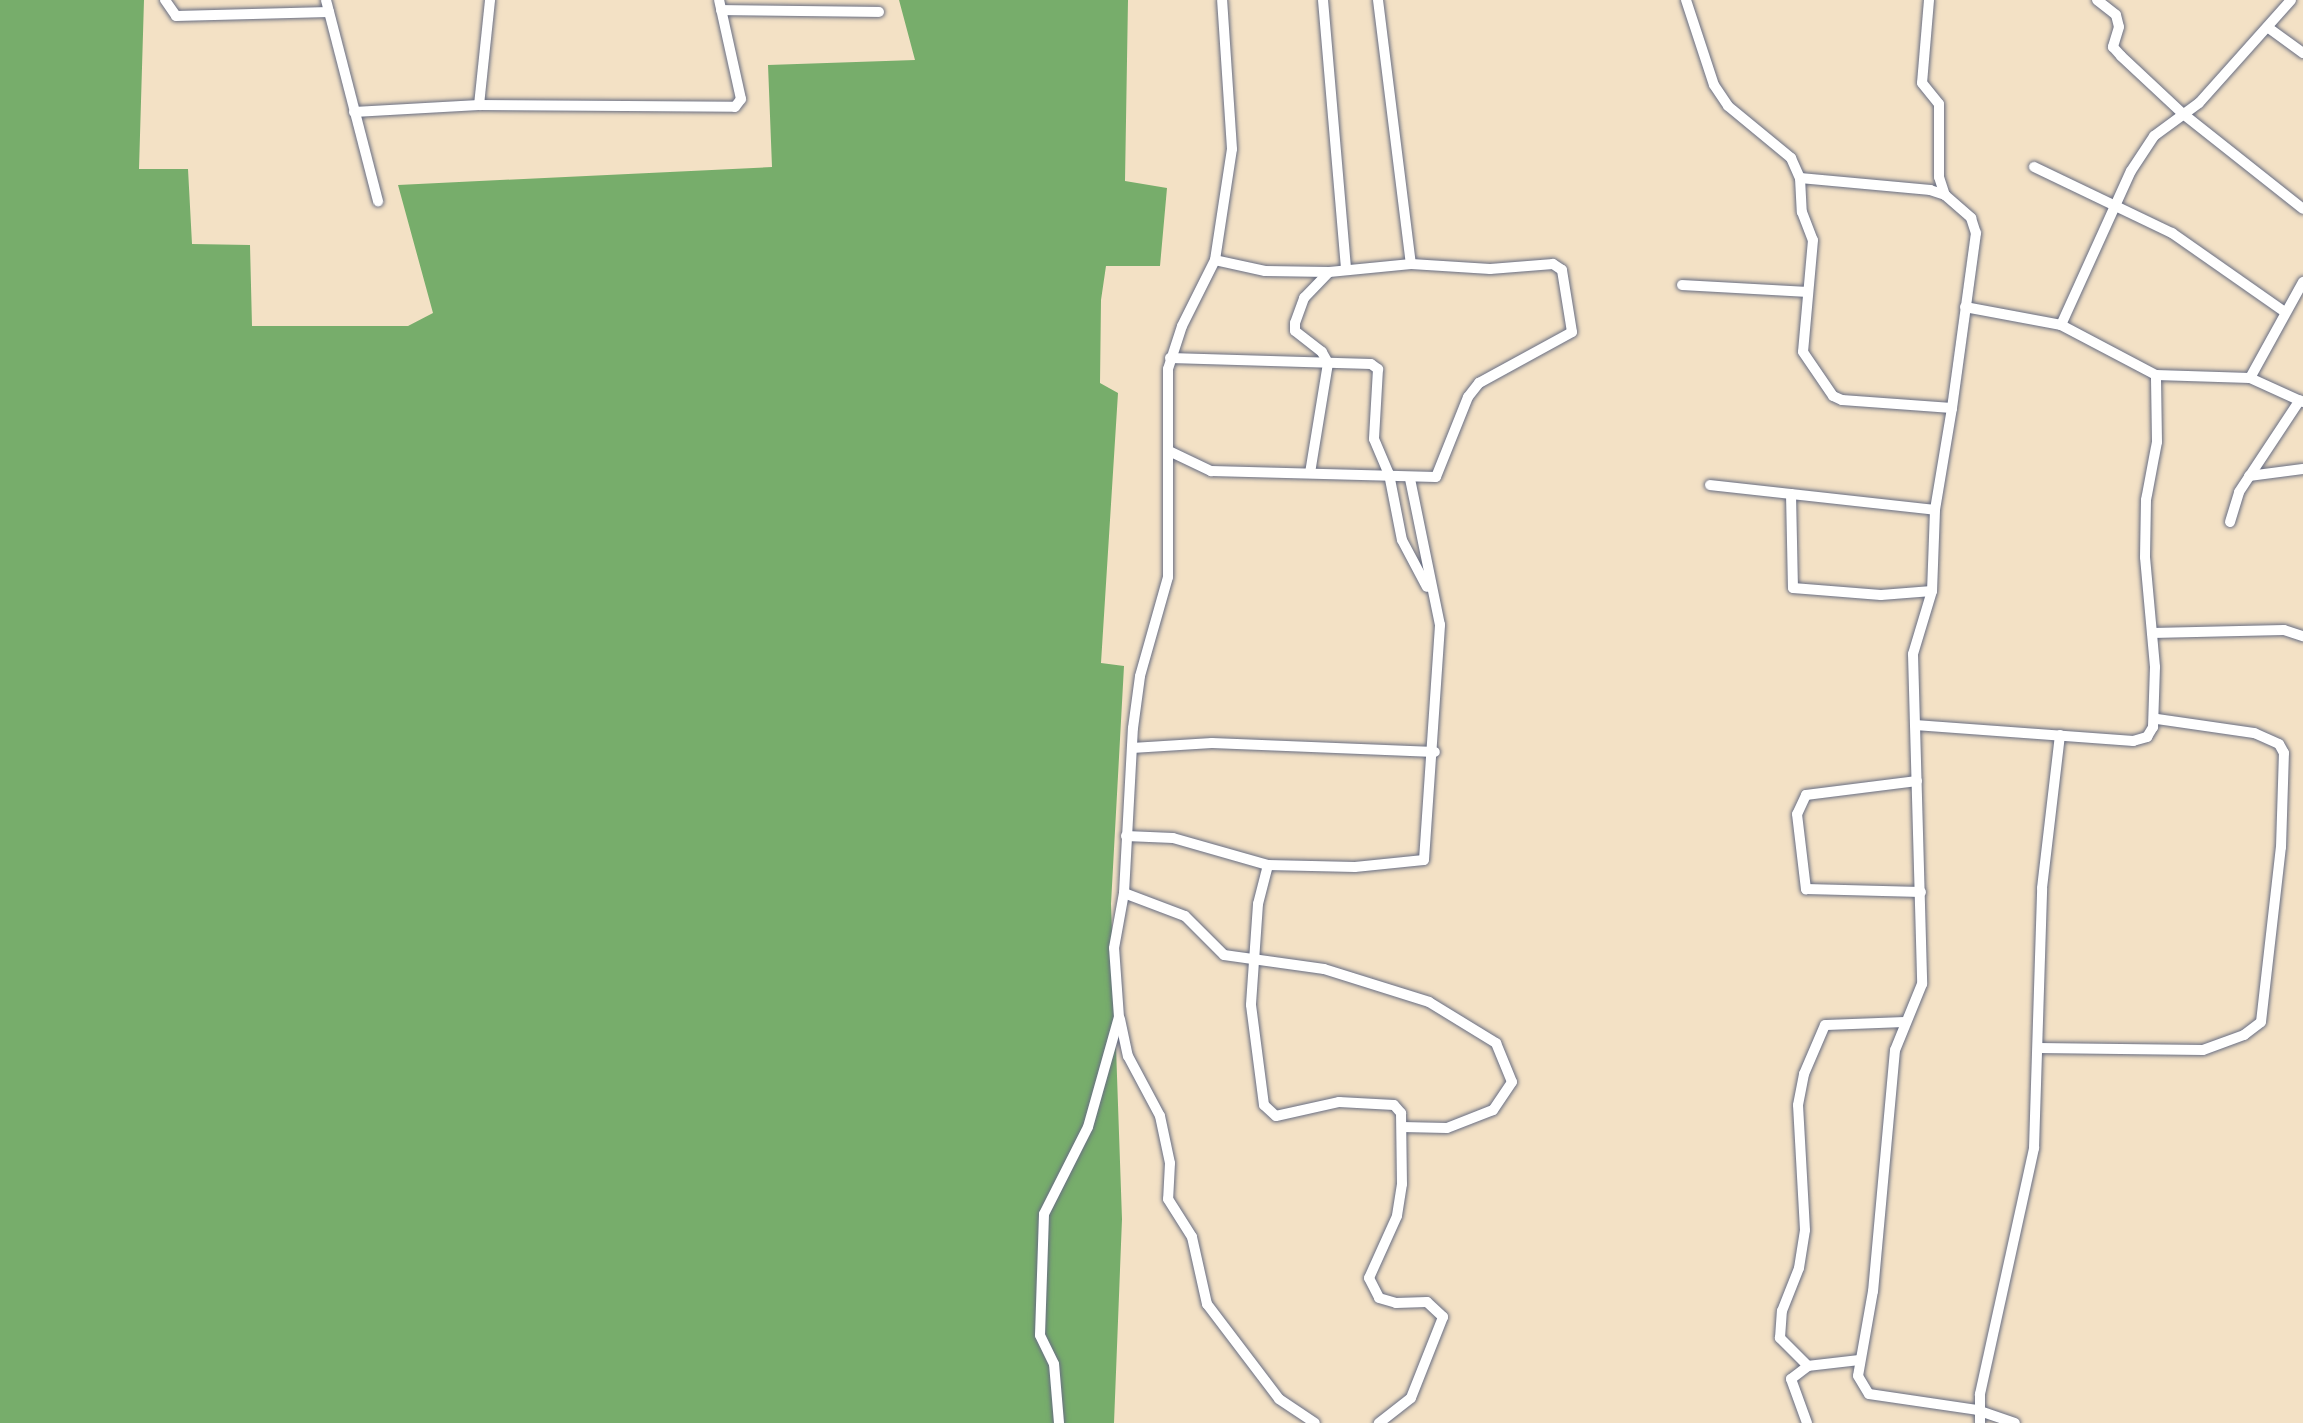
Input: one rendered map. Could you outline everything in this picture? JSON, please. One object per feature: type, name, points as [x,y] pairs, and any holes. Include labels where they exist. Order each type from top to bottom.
[{"type":"street","points":[[165,0],[176,16],[329,12]]},
{"type":"street","points":[[326,0],[378,201]]},
{"type":"street","points":[[479,105],[490,0]]},
{"type":"street","points":[[1222,0],[1234,114],[1215,260],[1170,358],[1168,577],[1140,676],[1132,748],[1124,893],[1114,948],[1119,1017],[1128,1056],[1160,1116],[1170,1163],[1168,1199],[1192,1237],[1207,1304],[1279,1399],[1315,1423]]},
{"type":"street","points":[[1323,0],[1346,268]]},
{"type":"street","points":[[1378,0],[1411,264]]},
{"type":"street","points":[[1686,0],[1714,85],[1728,106],[1791,158],[1800,178],[1802,212],[1813,240],[1803,352],[1833,396],[1952,408]]},
{"type":"street","points":[[1929,0],[1922,83],[1939,104],[1939,177],[1945,195],[1971,218],[1976,233],[1935,510],[1932,591],[1915,638],[1922,984],[1895,1050],[1873,1291],[1858,1376],[1869,1394],[1977,1410],[2015,1423]]},
{"type":"street","points":[[2097,0],[2116,15],[2119,27],[2113,47],[2182,113],[2303,209]]},
{"type":"street","points":[[2061,325],[2115,209],[2154,136],[2199,103],[2270,29],[2288,4],[2274,0]]},
{"type":"street","points":[[354,112],[479,105],[735,107],[741,99],[720,5],[879,12]]},
{"type":"street","points":[[2270,29],[2303,53]]},
{"type":"street","points":[[2034,167],[2115,209],[2172,233],[2285,312]]},
{"type":"street","points":[[1800,178],[1945,195]]},
{"type":"street","points":[[1169,451],[1211,471],[1389,474],[1410,479],[1436,477],[1468,397],[1479,383],[1572,332],[1559,266],[1490,269],[1411,264],[1329,272],[1265,271],[1215,260]]},
{"type":"street","points":[[1310,473],[1328,363],[1322,352],[1295,331],[1304,298],[1329,272]]},
{"type":"street","points":[[2250,378],[2303,282]]},
{"type":"street","points":[[1682,285],[1808,292]]},
{"type":"street","points":[[1965,307],[2061,325],[2156,375],[2250,378],[2302,401],[2249,476],[2230,522]]},
{"type":"street","points":[[1170,358],[1328,363],[1378,369],[1374,439],[1389,474],[1402,540],[1432,596]]},
{"type":"street","points":[[1915,725],[2141,740],[2157,719],[2145,557],[2146,500],[2157,442],[2156,375]]},
{"type":"street","points":[[2249,476],[2303,469]]},
{"type":"street","points":[[1126,836],[1173,838],[1268,865],[1355,867],[1424,860],[1435,752],[1440,625],[1410,479]]},
{"type":"street","points":[[1710,485],[1935,510]]},
{"type":"street","points":[[1791,494],[1793,588],[1881,595],[1932,591]]},
{"type":"street","points":[[2152,633],[2284,630],[2303,636]]},
{"type":"street","points":[[2038,1048],[2203,1050],[2225,1045],[2261,1022],[2281,847],[2284,753],[2279,744],[2254,733],[2157,719]]},
{"type":"street","points":[[1980,1423],[1977,1410],[2034,1148],[2042,888],[2060,735]]},
{"type":"street","points":[[1132,748],[1212,743],[1435,752]]},
{"type":"street","points":[[1917,781],[1806,795],[1797,814],[1806,889],[1921,892]]},
{"type":"street","points":[[1268,865],[1253,959],[1252,1025],[1269,1113],[1383,1102],[1401,1113],[1397,1216],[1369,1278],[1387,1302],[1434,1305],[1443,1317],[1443,1327],[1411,1398],[1379,1423]]},
{"type":"street","points":[[1124,893],[1185,916],[1215,950],[1324,969],[1429,1002],[1496,1043],[1512,1082],[1493,1110],[1447,1128],[1402,1127]]},
{"type":"street","points":[[1059,1423],[1054,1364],[1040,1335],[1044,1214],[1088,1127],[1119,1017]]},
{"type":"street","points":[[1808,1366],[1780,1338],[1782,1311],[1799,1268],[1805,1230],[1798,1105],[1804,1074],[1825,1025],[1906,1022]]},
{"type":"street","points":[[1807,1423],[1791,1379],[1808,1366],[1859,1360]]},
{"type":"green space","points":[[0,0],[144,0],[139,169],[188,169],[192,244],[250,245],[252,326],[408,326],[433,313],[398,185],[772,167],[768,65],[915,60],[899,0],[1128,0],[1125,181],[1167,188],[1160,266],[1106,266],[1101,300],[1100,383],[1118,393],[1101,663],[1124,666],[1111,904],[1122,1219],[1114,1423],[0,1423]]}]
